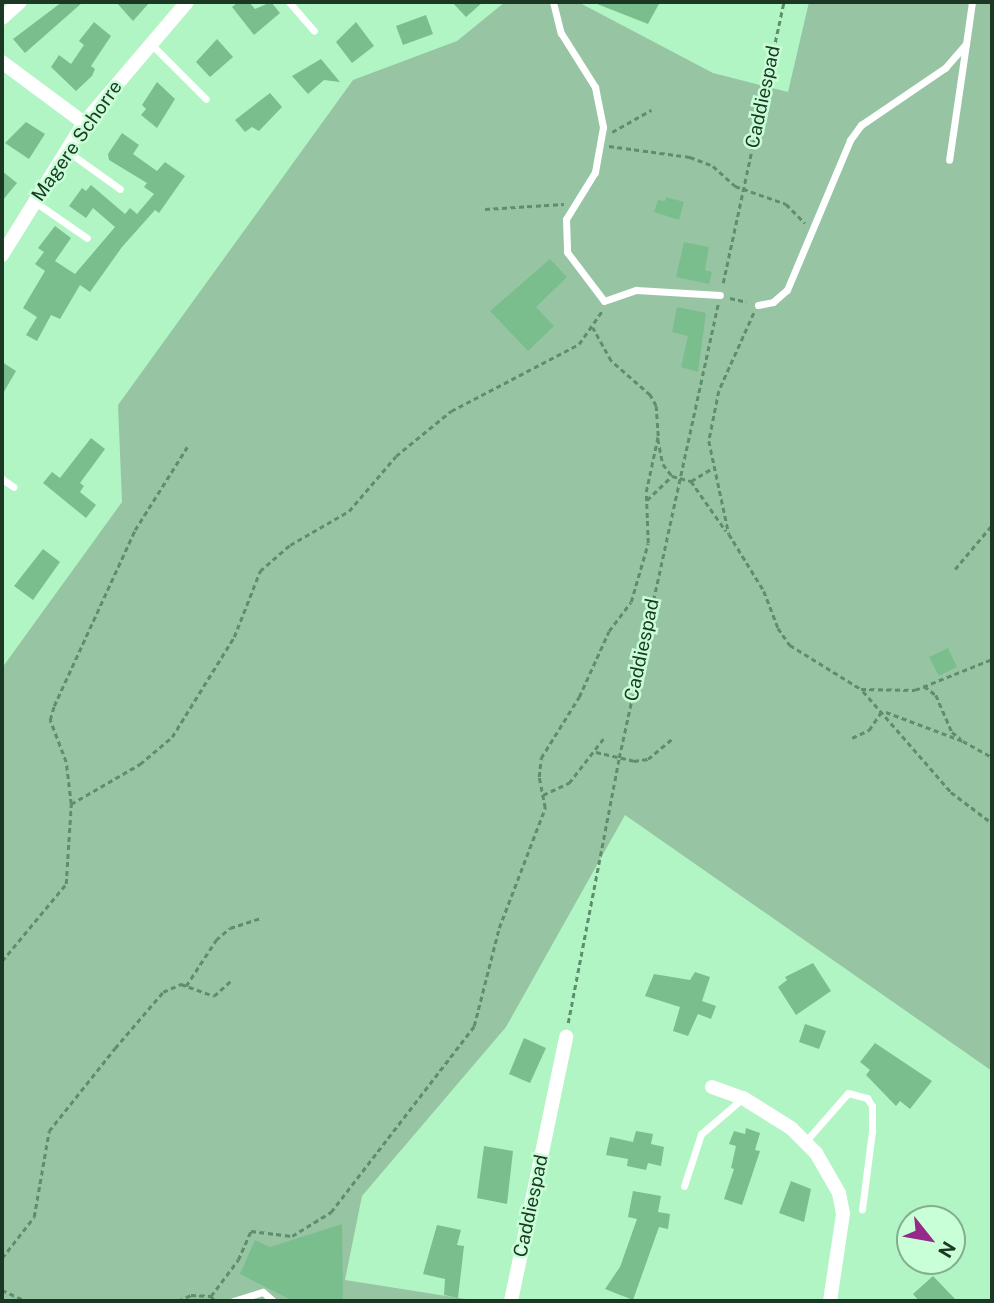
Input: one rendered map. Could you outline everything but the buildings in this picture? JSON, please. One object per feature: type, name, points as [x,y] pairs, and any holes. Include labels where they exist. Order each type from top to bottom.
[{"type":"street","points":[[2,18],[20,2]]},
{"type":"street","name":"Magere Schorre","points":[[2,255],[84,124],[149,42],[187,2]]},
{"type":"street","points":[[2,62],[84,124]]},
{"type":"street","name":"Caddiespad","points":[[511,1301],[566,1037]]},
{"type":"street","points":[[712,1087],[743,1098],[805,1142],[839,1192],[843,1213],[830,1301]]},
{"type":"lane","points":[[289,2],[314,32]]},
{"type":"lane","points":[[553,2],[561,33],[595,87],[603,141],[595,172],[574,202],[564,236],[567,252],[604,301],[636,290],[720,295]]},
{"type":"lane","points":[[949,160],[972,2]]},
{"type":"lane","points":[[149,42],[206,99]]},
{"type":"lane","points":[[758,305],[773,302],[787,290],[850,140],[861,125],[945,68],[965,44]]},
{"type":"lane","points":[[67,151],[120,189]]},
{"type":"lane","points":[[35,202],[88,238]]},
{"type":"lane","points":[[2,479],[14,487]]},
{"type":"lane","points":[[805,1142],[848,1093],[867,1098],[872,1106],[872,1131],[862,1209]]},
{"type":"lane","points":[[684,1186],[701,1134],[743,1098]]},
{"type":"lane","points":[[233,1301],[263,1292],[273,1301]]},
{"type":"path","name":"Caddiespad","points":[[566,1037],[619,758],[784,2]]},
{"type":"path","points":[[603,141],[651,110]]},
{"type":"path","points":[[603,141],[690,157],[713,166],[735,186],[786,204],[813,232]]},
{"type":"path","points":[[485,209],[574,202]]},
{"type":"path","points":[[720,295],[758,305],[717,401],[709,440],[711,469],[729,534]]},
{"type":"path","points":[[71,804],[140,764],[172,737],[234,637],[251,583],[275,555],[349,511],[396,456],[451,411],[558,356],[593,328],[604,301]]},
{"type":"path","points":[[593,328],[611,361],[650,395],[658,419],[663,464],[672,476],[691,481],[711,469]]},
{"type":"path","points":[[211,1296],[238,1260],[251,1231],[292,1236],[331,1212],[474,1026],[499,928],[545,808],[541,758],[579,697],[609,631],[631,602],[643,573],[648,543],[648,470],[658,436]]},
{"type":"path","points":[[2,961],[66,884],[71,804],[66,762],[50,720],[54,706],[135,530],[187,447]]},
{"type":"path","points":[[647,500],[672,476]]},
{"type":"path","points":[[691,481],[703,504],[729,534],[764,590],[778,628],[790,645],[861,689],[951,792],[992,823]]},
{"type":"path","points":[[955,569],[991,527]]},
{"type":"path","points":[[861,689],[925,686],[992,659]]},
{"type":"path","points":[[925,686],[936,695],[953,732],[963,741]]},
{"type":"path","points":[[883,711],[963,741],[992,757]]},
{"type":"path","points":[[852,738],[869,730],[883,711]]},
{"type":"path","points":[[596,752],[634,761],[648,759],[673,738]]},
{"type":"path","points":[[543,795],[569,783],[596,752],[603,739]]},
{"type":"path","points":[[186,986],[216,940],[230,928],[260,918]]},
{"type":"path","points":[[2,1258],[34,1217],[49,1131],[163,992],[186,986],[214,996],[232,980]]},
{"type":"path","points":[[2,1290],[26,1301]]},
{"type":"path","points":[[178,1301],[191,1295],[211,1296],[215,1301]]},
{"type":"green space","points":[[505,2],[578,2],[713,73],[788,92],[809,2],[992,2],[992,1071],[625,815],[506,1027],[362,1196],[345,1280],[478,1301],[2,1301],[2,668],[122,502],[118,405],[353,80],[457,41]]}]
